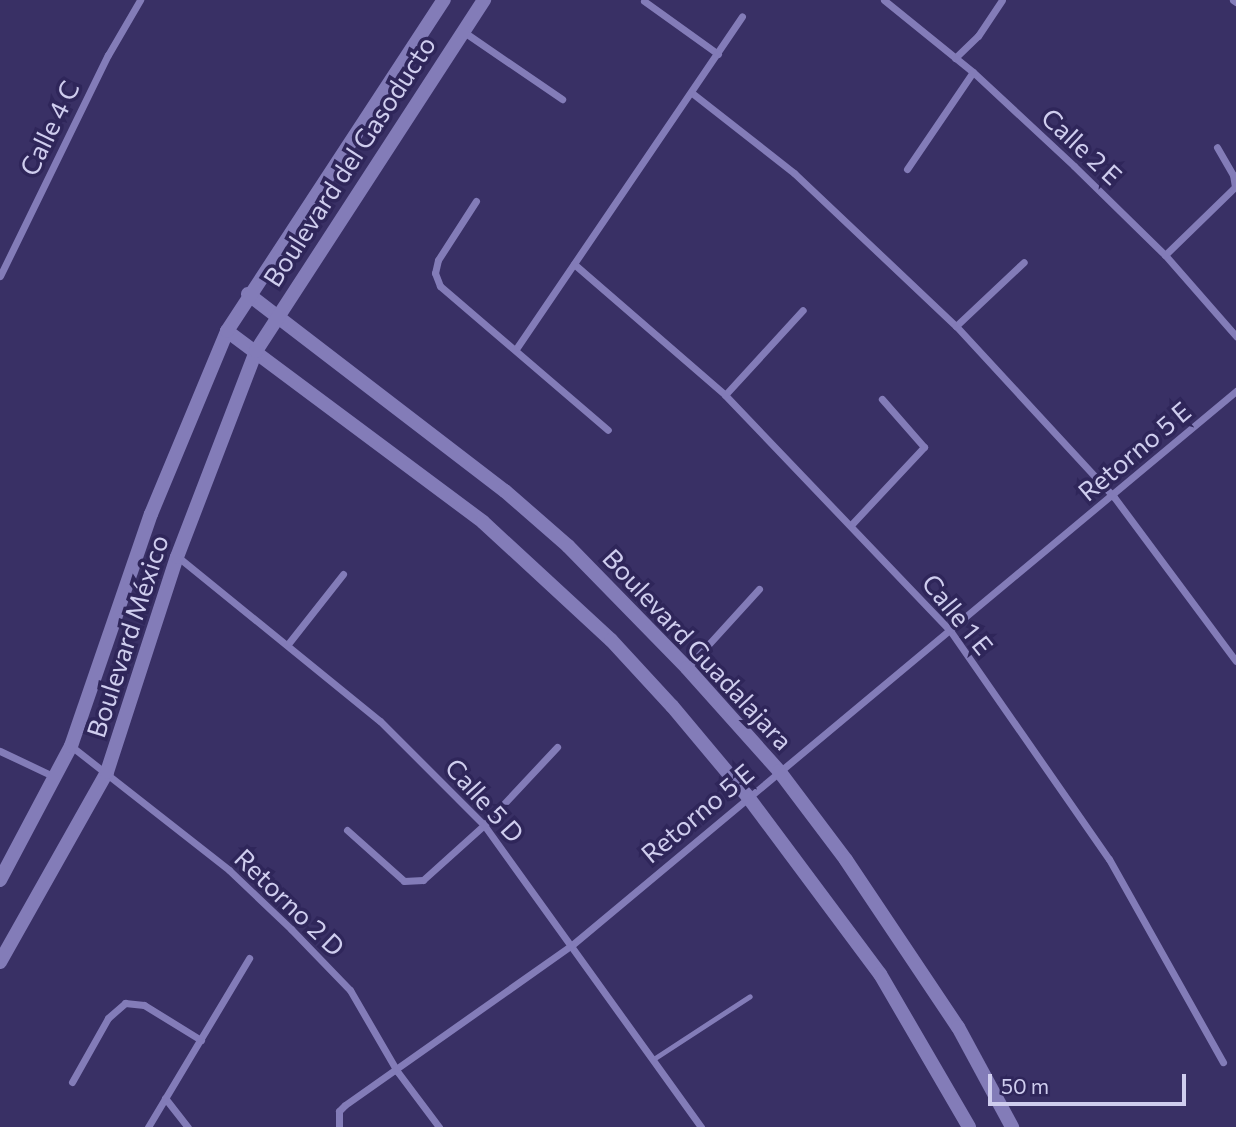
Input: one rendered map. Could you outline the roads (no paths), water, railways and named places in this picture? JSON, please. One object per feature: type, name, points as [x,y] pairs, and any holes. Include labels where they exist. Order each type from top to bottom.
[{"type":"street","name":"Calle 4 C","points":[[0,276],[108,55],[140,0]]},
{"type":"street","name":"Boulevard del Gasoducto","points":[[248,294],[444,0]]},
{"type":"street","name":"Boulevard del Gasoducto","points":[[277,314],[484,0]]},
{"type":"street","name":"Calle 2 E","points":[[884,0],[973,72],[1165,255],[1236,336]]},
{"type":"street","points":[[955,58],[978,36],[1002,0]]},
{"type":"street","points":[[644,1],[718,54]]},
{"type":"street","points":[[516,349],[742,17]]},
{"type":"street","points":[[463,32],[562,99]]},
{"type":"street","points":[[907,169],[973,72]]},
{"type":"street","points":[[692,93],[794,173],[956,326],[1114,497],[1236,661]]},
{"type":"street","points":[[1165,255],[1235,187],[1233,175],[1217,147]]},
{"type":"street","points":[[476,201],[438,260],[435,273],[440,286],[608,430]]},
{"type":"street","points":[[956,326],[1024,261]]},
{"type":"street","name":"Calle 1 E","points":[[574,264],[726,395],[948,629],[1109,859],[1223,1062]]},
{"type":"street","name":"Boulevard Guadalajara","points":[[248,294],[505,491],[568,547],[687,668],[779,771],[913,956],[1012,1127]]},
{"type":"street","name":"Boulevard México","points":[[0,880],[71,746],[151,514],[227,331],[248,294]]},
{"type":"street","points":[[726,395],[803,310]]},
{"type":"street","name":"Boulevard México","points":[[0,962],[107,772],[177,557],[256,351],[277,314]]},
{"type":"street","points":[[227,331],[420,472],[539,571],[672,705],[748,797],[880,974],[968,1127]]},
{"type":"street","name":"Retorno 5 E","points":[[339,1127],[337,1118],[345,1105],[397,1071],[572,945],[948,629],[1114,497],[1236,391]]},
{"type":"street","points":[[850,524],[924,447],[882,399]]},
{"type":"street","name":"Calle 5 D","points":[[177,557],[288,643],[380,721],[484,825],[655,1058],[701,1127]]},
{"type":"street","points":[[288,643],[343,574]]},
{"type":"street","points":[[687,668],[759,589]]},
{"type":"street","name":"Retorno 2 D","points":[[71,746],[229,870],[350,990],[397,1071],[439,1127]]},
{"type":"street","points":[[347,830],[394,875],[413,884],[433,872],[484,825],[557,747]]},
{"type":"street","points":[[0,751],[55,777]]},
{"type":"street","points":[[148,1127],[249,958]]},
{"type":"street","points":[[72,1082],[108,1017],[125,1003],[144,1005],[201,1040]]},
{"type":"street","points":[[165,1098],[188,1127]]},
{"type":"lane","points":[[655,1058],[750,996]]}]
